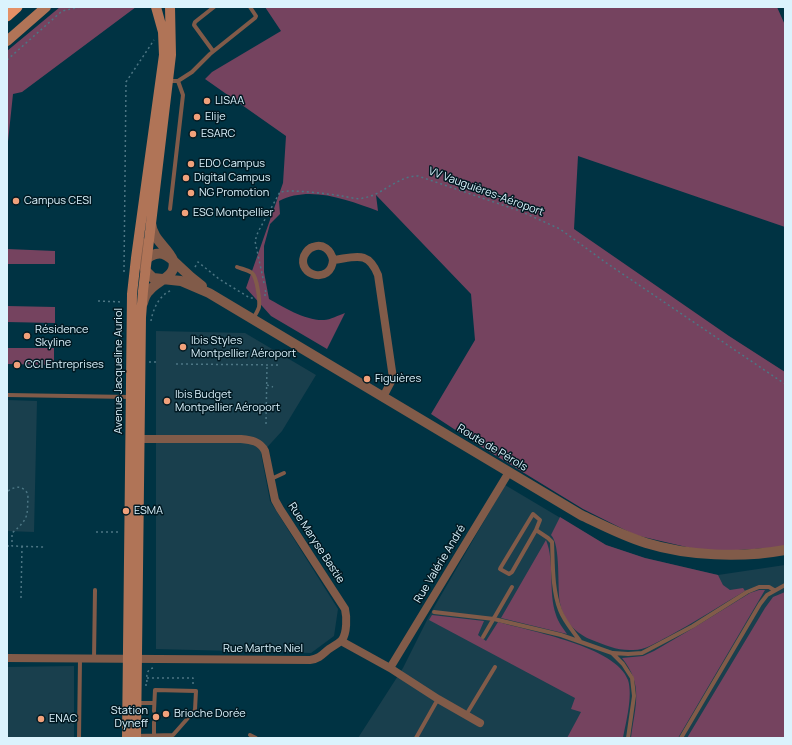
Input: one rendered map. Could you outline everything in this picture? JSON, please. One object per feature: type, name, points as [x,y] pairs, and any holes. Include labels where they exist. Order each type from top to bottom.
[{"type":"highway","points":[[7,16],[18,7]]},
{"type":"main road","points":[[7,41],[46,7]]},
{"type":"main road","name":"Avenue Jacqueline Auriol","points":[[135,439],[131,397],[133,279],[164,55],[163,32],[156,7]]},
{"type":"main road","name":"Avenue Jacqueline Auriol","points":[[133,737],[135,439],[143,365],[141,331],[143,265],[173,81],[171,55],[171,7]]},
{"type":"main road","name":"Avenue Jacqueline Auriol","points":[[133,659],[137,703],[133,737]]},
{"type":"street","points":[[146,187],[147,195],[141,251],[143,265],[153,278],[162,280]]},
{"type":"street","name":"Route de Pérols","points":[[151,221],[153,234],[172,258],[209,293]]},
{"type":"street","points":[[133,279],[153,254],[161,253],[172,258],[172,272],[149,290],[143,303]]},
{"type":"street","points":[[333,260],[363,257],[369,260],[374,266],[378,275],[393,378],[383,397]]},
{"type":"street","name":"Route de Pérols","points":[[162,280],[181,281],[209,293],[581,515],[609,529],[646,543],[681,551],[707,554],[744,555],[785,550]]},
{"type":"street","name":"Rue Maryse Bastie","points":[[135,439],[241,439],[256,442],[262,446],[265,451],[276,500],[280,509],[345,609],[345,627],[341,641]]},
{"type":"street","name":"Rue Valérie André","points":[[390,668],[509,472]]},
{"type":"street","points":[[341,641],[390,668],[438,699],[480,723]]},
{"type":"street","name":"Rue Marthe Niel","points":[[7,658],[310,660],[320,657],[341,641]]},
{"type":"lane","points":[[213,51],[194,25],[195,22],[214,7]]},
{"type":"lane","points":[[170,209],[183,95],[173,81],[192,72],[213,51],[255,18],[256,16],[250,7]]},
{"type":"lane","points":[[237,267],[251,272],[254,276],[259,306],[253,319]]},
{"type":"lane","points":[[7,395],[131,397]]},
{"type":"lane","points":[[271,479],[284,473]]},
{"type":"lane","points":[[533,514],[540,518],[536,530],[510,574],[500,569],[533,514]]},
{"type":"lane","points":[[536,530],[552,542],[556,589],[560,610],[567,623],[581,642]]},
{"type":"lane","points":[[681,738],[760,604],[767,595],[785,585]]},
{"type":"lane","points":[[483,637],[512,587]]},
{"type":"lane","points":[[434,612],[494,619],[561,635],[612,653],[642,653],[694,626],[747,592],[759,587],[769,587],[774,590]]},
{"type":"lane","points":[[94,659],[95,590]]},
{"type":"lane","points":[[612,653],[623,664],[632,678],[634,696],[628,738]]},
{"type":"lane","points":[[79,738],[80,659]]},
{"type":"lane","points":[[466,714],[495,667]]},
{"type":"lane","points":[[133,737],[173,735],[195,710],[196,691],[155,690],[154,711]]},
{"type":"lane","points":[[416,738],[438,699]]},
{"type":"lane","points":[[137,703],[154,703]]},
{"type":"lane","points":[[154,722],[154,736]]},
{"type":"lane","points":[[250,735],[256,738]]},
{"type":"path","points":[[7,60],[62,11],[80,7]]},
{"type":"path","points":[[124,259],[126,82],[156,37]]},
{"type":"path","name":"VV Vauguières-Aéroport","points":[[258,296],[266,295],[255,239],[279,193],[283,191],[294,191],[363,198],[405,178],[418,176],[520,211],[560,229],[611,266],[785,384]]},
{"type":"path","points":[[98,301],[124,302]]},
{"type":"path","points":[[143,365],[158,362]]},
{"type":"path","points":[[176,364],[278,365]]},
{"type":"path","points":[[266,424],[267,365]]},
{"type":"path","points":[[267,385],[273,387]]},
{"type":"path","points":[[8,491],[17,487],[22,487],[28,494],[27,517],[21,526],[12,533],[12,546]]},
{"type":"path","points":[[96,532],[122,532]]},
{"type":"path","points":[[7,546],[45,546]]},
{"type":"path","points":[[21,598],[22,546]]},
{"type":"path","points":[[142,685],[147,685],[148,671],[149,669],[153,668]]},
{"type":"path","points":[[147,678],[193,678],[193,691]]},
{"type":"shaded area","points":[[60,7],[136,7],[22,92],[13,94],[7,151],[7,51]]},
{"type":"shaded area","points":[[265,7],[777,7],[785,25],[785,227],[578,156],[574,229],[729,336],[785,372],[785,546],[722,551],[695,549],[635,535],[583,509],[431,414],[475,340],[471,294],[376,195],[378,211],[342,199],[316,194],[291,196],[279,201],[280,214],[270,224],[264,246],[264,272],[269,299],[295,313],[317,320],[329,319],[345,313],[327,349],[271,316],[246,288],[283,183],[286,136],[205,79],[212,72],[281,31]]},
{"type":"shaded area","points":[[7,249],[55,251],[55,264],[7,264]]},
{"type":"shaded area","points":[[7,306],[55,307],[55,323],[7,322]]},
{"type":"shaded area","points":[[156,331],[245,333],[316,375],[282,431],[261,454],[270,501],[338,609],[334,636],[311,653],[156,649]]},
{"type":"shaded area","points":[[7,348],[54,348],[54,365],[7,364]]},
{"type":"shaded area","points":[[7,400],[37,401],[34,532],[7,531]]},
{"type":"shaded area","points":[[505,485],[606,545],[645,558],[718,575],[785,565],[785,738],[358,738],[403,668],[429,616]]},
{"type":"shaded area","points":[[560,517],[606,545],[645,558],[718,575],[723,585],[730,590],[743,588],[745,591],[679,631],[642,649],[622,650],[592,640],[571,626],[564,615],[560,603],[556,548],[551,535]]},
{"type":"shaded area","points":[[546,540],[549,549],[552,597],[556,615],[567,634],[501,618]]},
{"type":"shaded area","points":[[765,590],[678,738],[631,738],[636,706],[636,687],[629,668],[622,658],[643,656],[654,651],[750,593]]},
{"type":"shaded area","points":[[785,592],[785,738],[687,738],[765,608],[773,597]]},
{"type":"shaded area","points":[[432,615],[484,621],[478,635],[486,641],[498,622],[571,642],[608,658],[621,668],[628,680],[630,694],[623,738],[567,738],[581,712],[571,709],[575,698],[429,620]]},
{"type":"shaded area","name":"ENAC","points":[[74,666],[74,738],[7,738],[7,667]]},
{"type":"place","name":"LISAA","points":[[207,101]]},
{"type":"place","name":"Elije","points":[[197,117]]},
{"type":"place","name":"ESARC","points":[[193,134]]},
{"type":"place","name":"EDO Campus","points":[[191,164]]},
{"type":"place","name":"Digital Campus","points":[[186,178]]},
{"type":"place","name":"NG Promotion","points":[[191,193]]},
{"type":"place","name":"Campus CESI","points":[[16,201]]},
{"type":"place","name":"ESG Montpellier","points":[[185,213]]},
{"type":"place","name":"Résidence Skyline","points":[[27,336]]},
{"type":"place","name":"Ibis Styles Montpellier Aéroport","points":[[183,347]]},
{"type":"place","name":"CCI Entreprises","points":[[17,365]]},
{"type":"place","name":"Figuières","points":[[367,379]]},
{"type":"place","name":"Ibis Budget Montpellier Aéroport","points":[[167,401]]},
{"type":"place","name":"ESMA","points":[[126,511]]},
{"type":"place","name":"Brioche Dorée","points":[[166,714]]},
{"type":"place","name":"Station Dyneff","points":[[156,717]]},
{"type":"place","name":"ENAC","points":[[41,719]]}]
